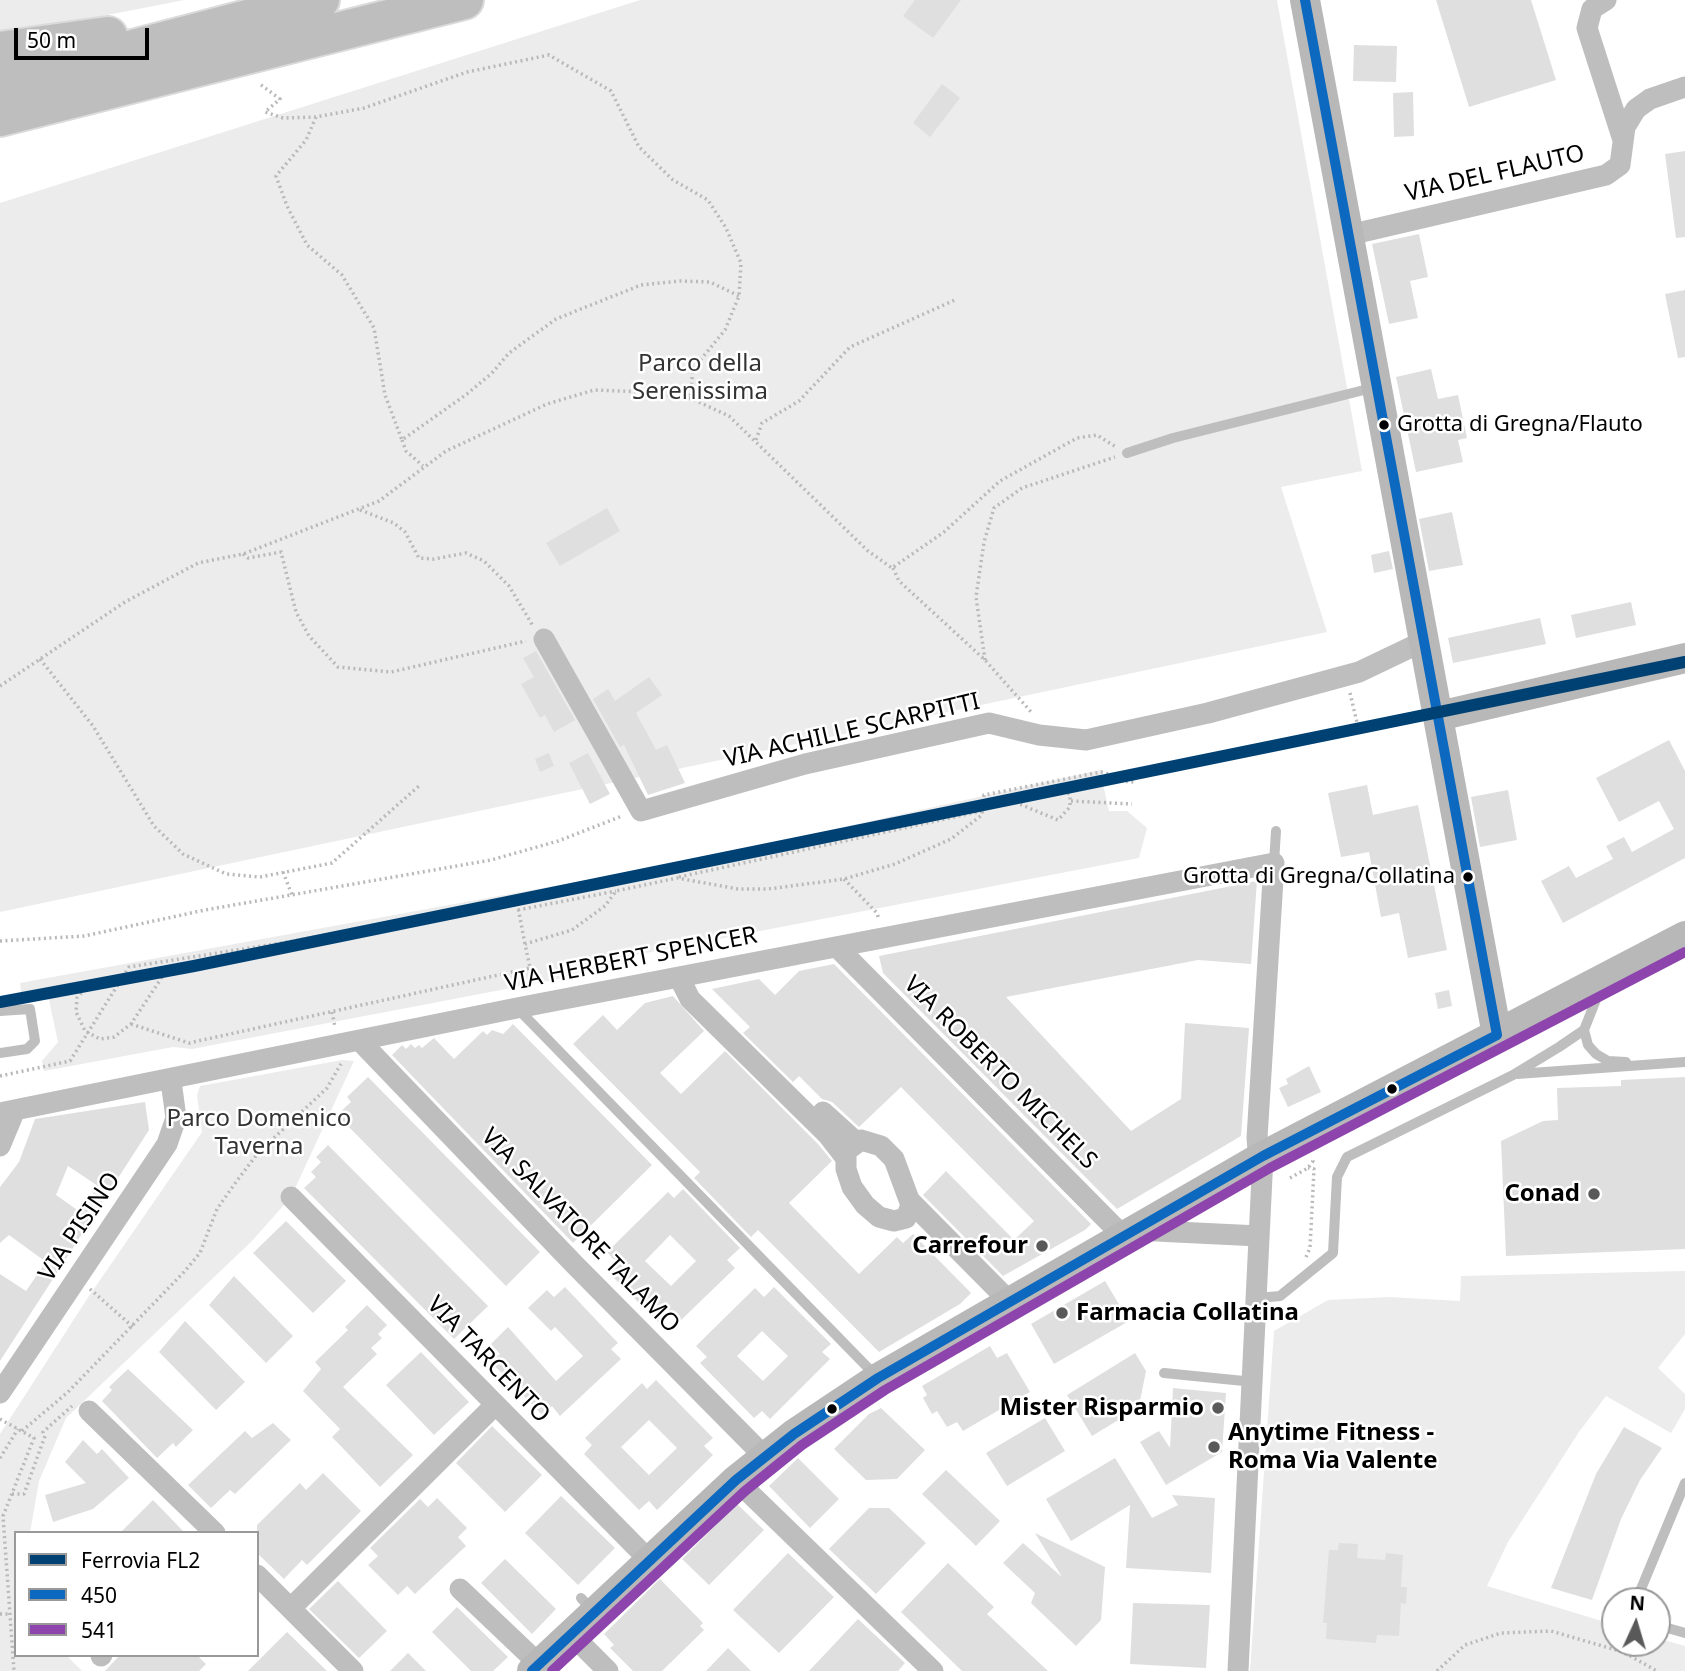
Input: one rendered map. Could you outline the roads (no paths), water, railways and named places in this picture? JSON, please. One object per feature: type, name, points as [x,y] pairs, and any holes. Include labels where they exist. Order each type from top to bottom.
[{"type":"highway","points":[[0,117],[464,0]]},
{"type":"highway","points":[[0,51],[306,4]]},
{"type":"highway","points":[[0,84],[306,4]]},
{"type":"highway","points":[[0,142],[171,96],[375,24]]},
{"type":"street","points":[[1305,0],[1426,640],[1497,1035]]},
{"type":"street","points":[[1606,0],[1592,9],[1587,28],[1623,142]]},
{"type":"street","name":"VIA DEL FLAUTO","points":[[1349,236],[1606,175],[1620,164],[1626,122],[1636,109],[1650,99],[1685,87]]},
{"type":"street","name":"VIA ACHILLE SCARPITTI","points":[[536,636],[641,811],[805,764],[989,723],[1046,736],[1086,740],[1209,713],[1360,672],[1426,640]]},
{"type":"street","points":[[1439,716],[1685,658]]},
{"type":"street","points":[[1238,1671],[1258,1298],[1263,1156],[1258,1150],[1257,1138],[1273,863]]},
{"type":"street","name":"VIA HERBERT SPENCER","points":[[8,1112],[171,1081],[517,1008],[1273,863]]},
{"type":"street","points":[[460,1589],[536,1668],[570,1633],[587,1604],[648,1559],[764,1456],[878,1378],[1263,1156],[1685,936]]},
{"type":"street","name":"VIA ROBERTO MICHELS","points":[[837,947],[1130,1233]]},
{"type":"street","points":[[687,975],[690,999],[828,1135],[850,1149]]},
{"type":"street","name":"VIA SALVATORE TALAMO","points":[[360,1041],[574,1264],[764,1456]]},
{"type":"street","name":"VIA PISINO","points":[[0,1393],[167,1144],[176,1118],[171,1081]]},
{"type":"street","points":[[0,1146],[8,1112]]},
{"type":"street","points":[[850,1149],[872,1142],[889,1152],[908,1210],[1006,1306]]},
{"type":"street","points":[[850,1149],[848,1177],[865,1205],[887,1220],[908,1210]]},
{"type":"street","name":"VIA TARCENTO","points":[[291,1196],[648,1559]]},
{"type":"street","points":[[1130,1233],[1259,1236]]},
{"type":"street","points":[[290,1608],[495,1405]]},
{"type":"street","points":[[83,1406],[213,1531]]},
{"type":"street","points":[[736,1480],[933,1671]]},
{"type":"street","points":[[259,1577],[353,1671]]},
{"type":"street","points":[[570,1633],[608,1671]]},
{"type":"lane","points":[[1127,453],[1210,428],[1379,387]]},
{"type":"lane","points":[[1273,863],[1276,831]]},
{"type":"lane","points":[[1258,1298],[1280,1296],[1333,1253],[1338,1177],[1347,1157],[1513,1075],[1584,1030],[1604,979]]},
{"type":"lane","points":[[517,1008],[878,1378]]},
{"type":"lane","points":[[0,1011],[30,1009],[35,1041],[27,1049],[0,1053]]},
{"type":"lane","points":[[1584,1030],[1588,1045],[1605,1059],[1649,1065]]},
{"type":"lane","points":[[1513,1075],[1685,1062]]},
{"type":"lane","points":[[1164,1373],[1254,1382]]},
{"type":"lane","points":[[1642,1587],[1685,1483]]},
{"type":"rail line","name":"FL2","points":[[0,1002],[194,966],[1685,662]]},
{"type":"place","name":"Grotta di Gregna/Flauto","points":[[1384,425]]},
{"type":"place","name":"Grotta di Gregna/Collatina","points":[[1468,877]]},
{"type":"place","name":"Conad","points":[[1594,1194]]},
{"type":"place","name":"Carrefour","points":[[1042,1246]]},
{"type":"place","name":"Farmacia Collatina","points":[[1062,1313]]},
{"type":"place","name":"Mister Risparmio","points":[[1218,1408]]},
{"type":"place","name":"Anytime Fitness - Roma Via Valente","points":[[1214,1447]]},
{"type":"park label","name":"Parco della Serenissima","points":[[700,378]]},
{"type":"park label","name":"Parco Domenico Taverna","points":[[259,1133]]}]
